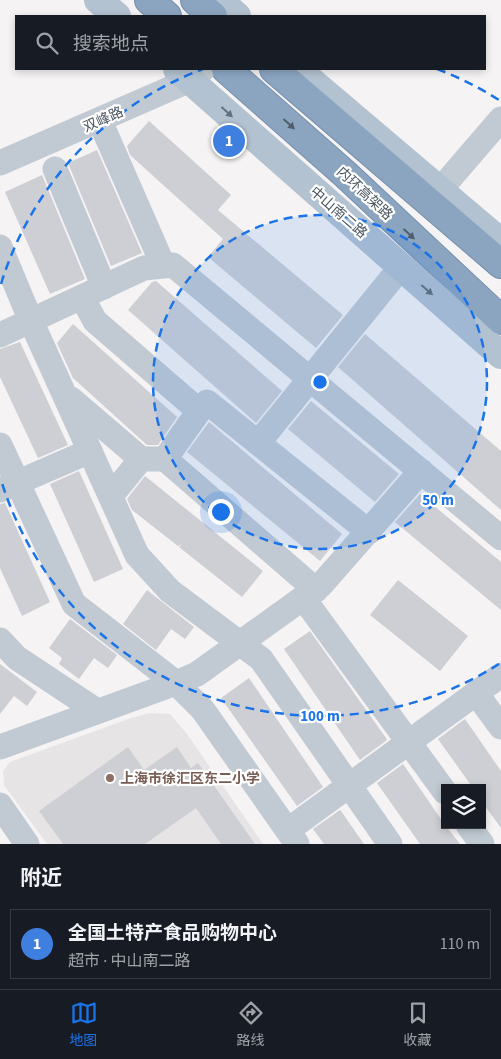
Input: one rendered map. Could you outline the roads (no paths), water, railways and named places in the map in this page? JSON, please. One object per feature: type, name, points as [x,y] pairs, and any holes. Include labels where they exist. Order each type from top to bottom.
[{"type":"highway","points":[[149,0],[166,15]]},
{"type":"highway","points":[[195,0],[212,15]]},
{"type":"highway","name":"内环高架路","points":[[227,70],[345,174],[501,320]]},
{"type":"highway","points":[[275,70],[501,264]]},
{"type":"main road","points":[[98,0],[116,15]]},
{"type":"main road","points":[[219,0],[236,15]]},
{"type":"main road","points":[[298,70],[501,242]]},
{"type":"main road","name":"中山南二路","points":[[190,72],[401,267],[501,355]]},
{"type":"street","name":"双峰路","points":[[0,164],[100,121],[190,72]]},
{"type":"street","points":[[439,191],[501,118]]},
{"type":"street","points":[[100,121],[162,264]]},
{"type":"street","points":[[55,170],[104,287]]},
{"type":"street","points":[[0,247],[31,321],[137,555],[170,591],[261,659],[390,844]]},
{"type":"street","points":[[0,335],[144,268],[162,264],[173,265],[501,538]]},
{"type":"street","points":[[258,443],[401,267]]},
{"type":"street","points":[[82,297],[95,321],[199,411]]},
{"type":"street","points":[[64,393],[140,459],[165,459],[310,594],[441,786]]},
{"type":"street","points":[[165,459],[207,402],[369,532]]},
{"type":"street","points":[[0,445],[9,486],[74,604],[176,683],[216,726],[293,837],[349,784],[501,675]]},
{"type":"street","points":[[9,486],[90,451]]},
{"type":"street","points":[[111,496],[140,459]]},
{"type":"street","points":[[0,747],[197,674],[310,594],[369,532],[422,471]]},
{"type":"street","points":[[0,640],[17,658],[97,711]]},
{"type":"street","points":[[476,694],[501,727]]},
{"type":"street","points":[[0,806],[14,836]]},
{"type":"street","points":[[471,829],[482,844]]},
{"type":"street","points":[[492,844],[501,838]]},
{"type":"place","name":"全国土特产食品购物中心","points":[[229,141]]},
{"type":"place","name":"上海市徐汇区东二小学","points":[[110,778]]}]
